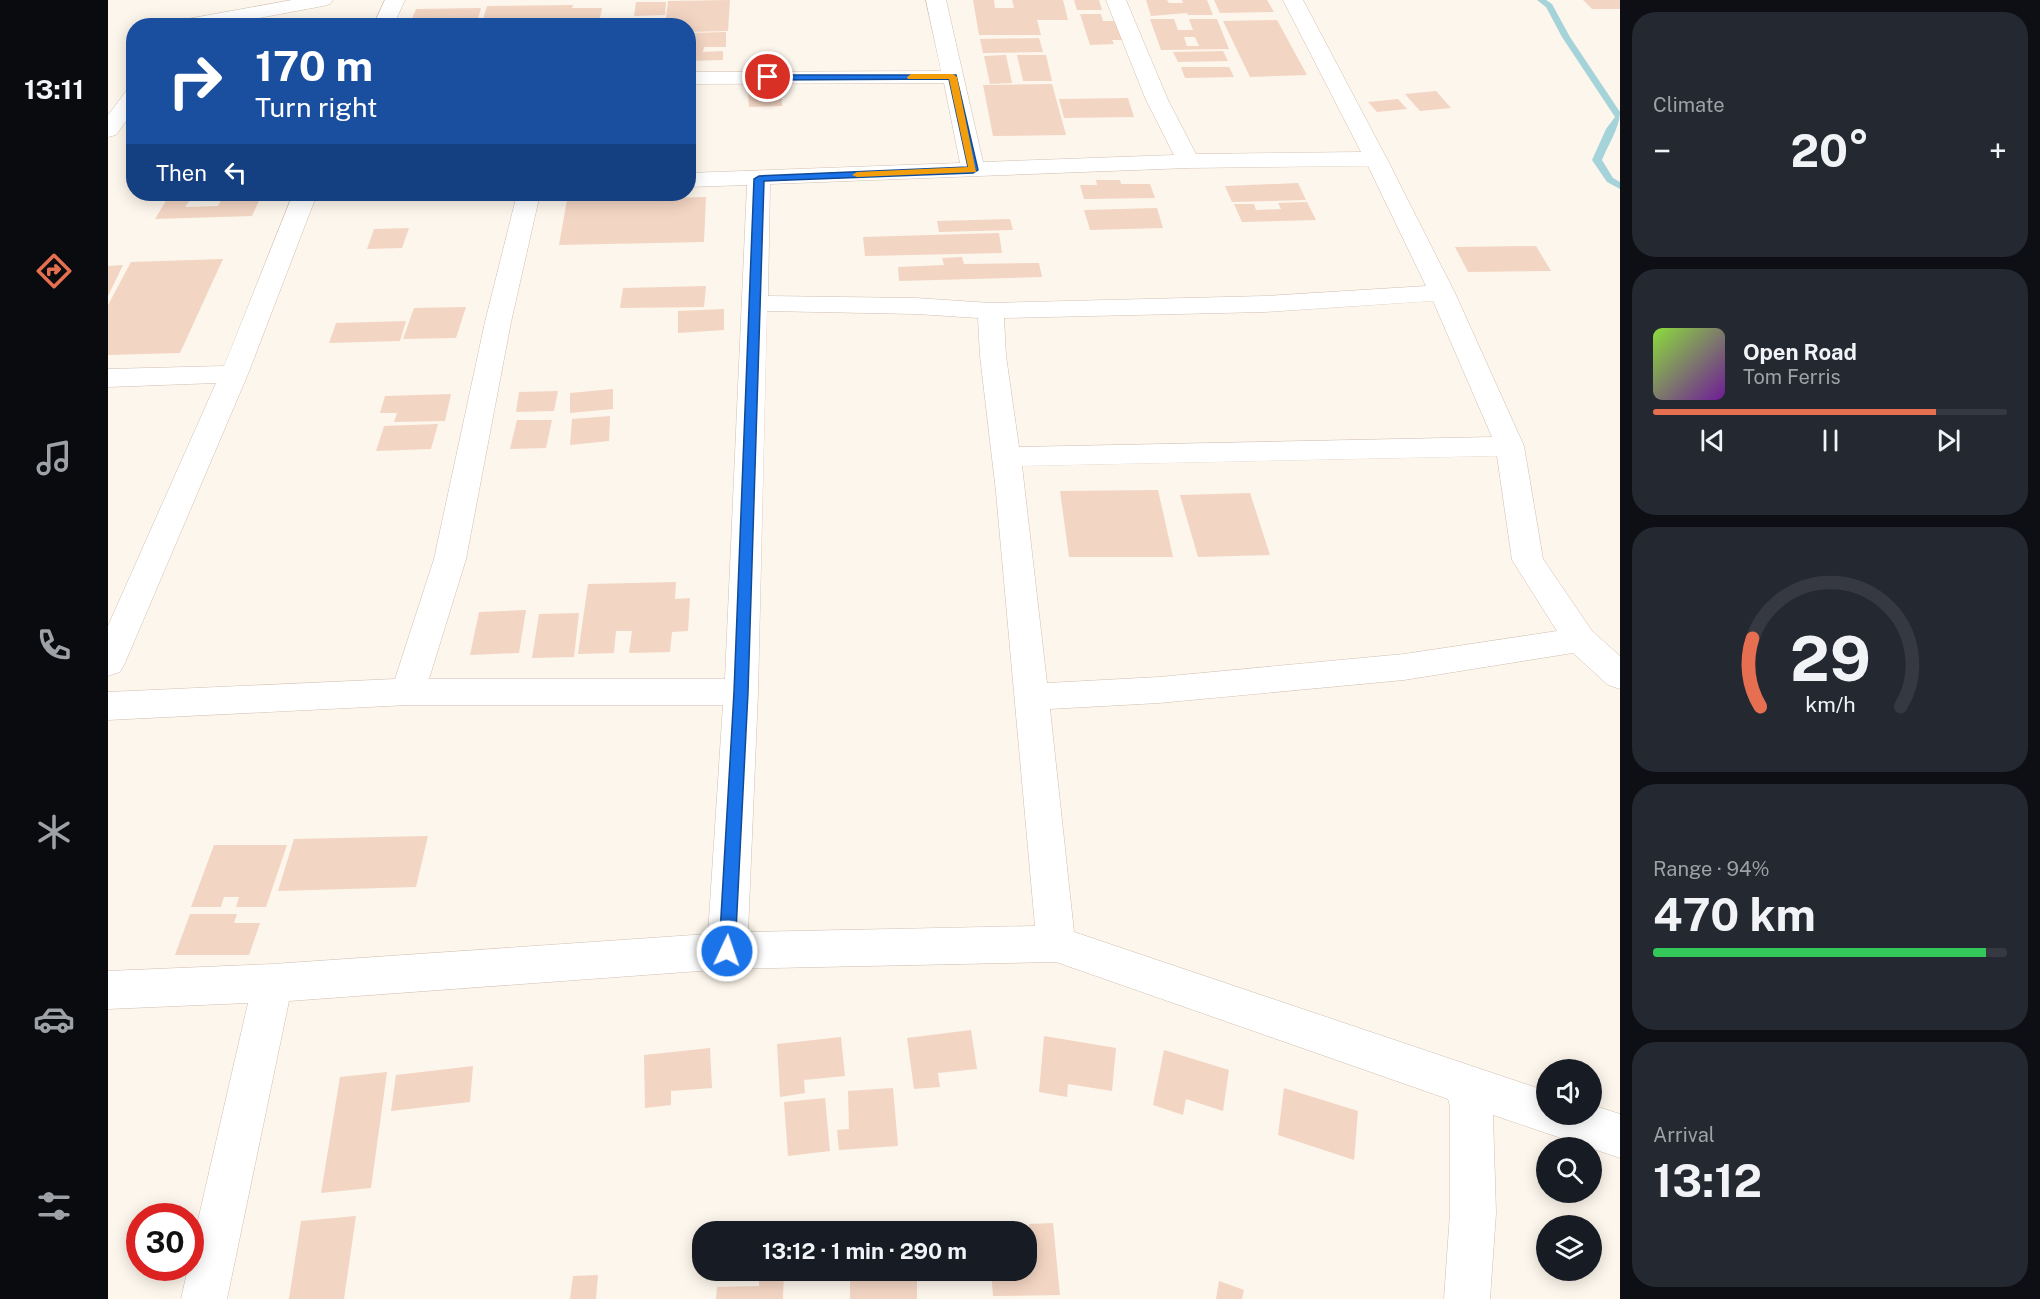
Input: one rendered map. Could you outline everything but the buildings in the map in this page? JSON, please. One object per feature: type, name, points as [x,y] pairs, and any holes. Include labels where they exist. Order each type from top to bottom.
[{"type":"street","points":[[192,18],[205,0]]},
{"type":"street","points":[[225,18],[323,0]]},
{"type":"street","points":[[387,18],[395,0]]},
{"type":"street","points":[[936,0],[973,170]]},
{"type":"street","points":[[1116,0],[1156,100],[1188,161]]},
{"type":"street","points":[[1293,0],[1376,159],[1442,293],[1510,446],[1528,560],[1580,640],[1620,676]]},
{"type":"street","points":[[696,78],[953,77]]},
{"type":"street","points":[[108,130],[126,105]]},
{"type":"street","points":[[696,180],[1188,161],[1376,159]]},
{"type":"street","points":[[727,951],[741,692],[759,179]]},
{"type":"street","points":[[108,663],[234,375],[302,201]]},
{"type":"street","points":[[408,692],[450,560],[498,322],[526,201]]},
{"type":"street","points":[[754,303],[916,306],[991,311],[1265,304],[1442,293]]},
{"type":"street","points":[[991,311],[993,356],[1006,457],[1056,944]]},
{"type":"street","points":[[108,378],[234,375]]},
{"type":"street","points":[[1006,457],[1510,446]]},
{"type":"street","points":[[1031,697],[1159,690],[1404,667],[1580,640]]},
{"type":"street","points":[[108,706],[408,692],[741,692]]},
{"type":"street","points":[[108,990],[273,983],[727,951],[1056,944],[1536,1109]]},
{"type":"street","points":[[204,1299],[273,983]]},
{"type":"street","points":[[1466,1086],[1471,1106],[1473,1213],[1467,1299]]},
{"type":"street","points":[[1586,1125],[1620,1136]]},
{"type":"waterway","points":[[1541,0],[1549,6],[1566,37],[1619,117],[1610,129],[1597,160],[1610,180],[1620,186]]},
{"type":"slow traffic","points":[[857,175],[973,170],[953,77],[911,77]]},
{"type":"route","points":[[727,951],[741,692],[759,179],[973,170],[953,77],[768,77]]}]
